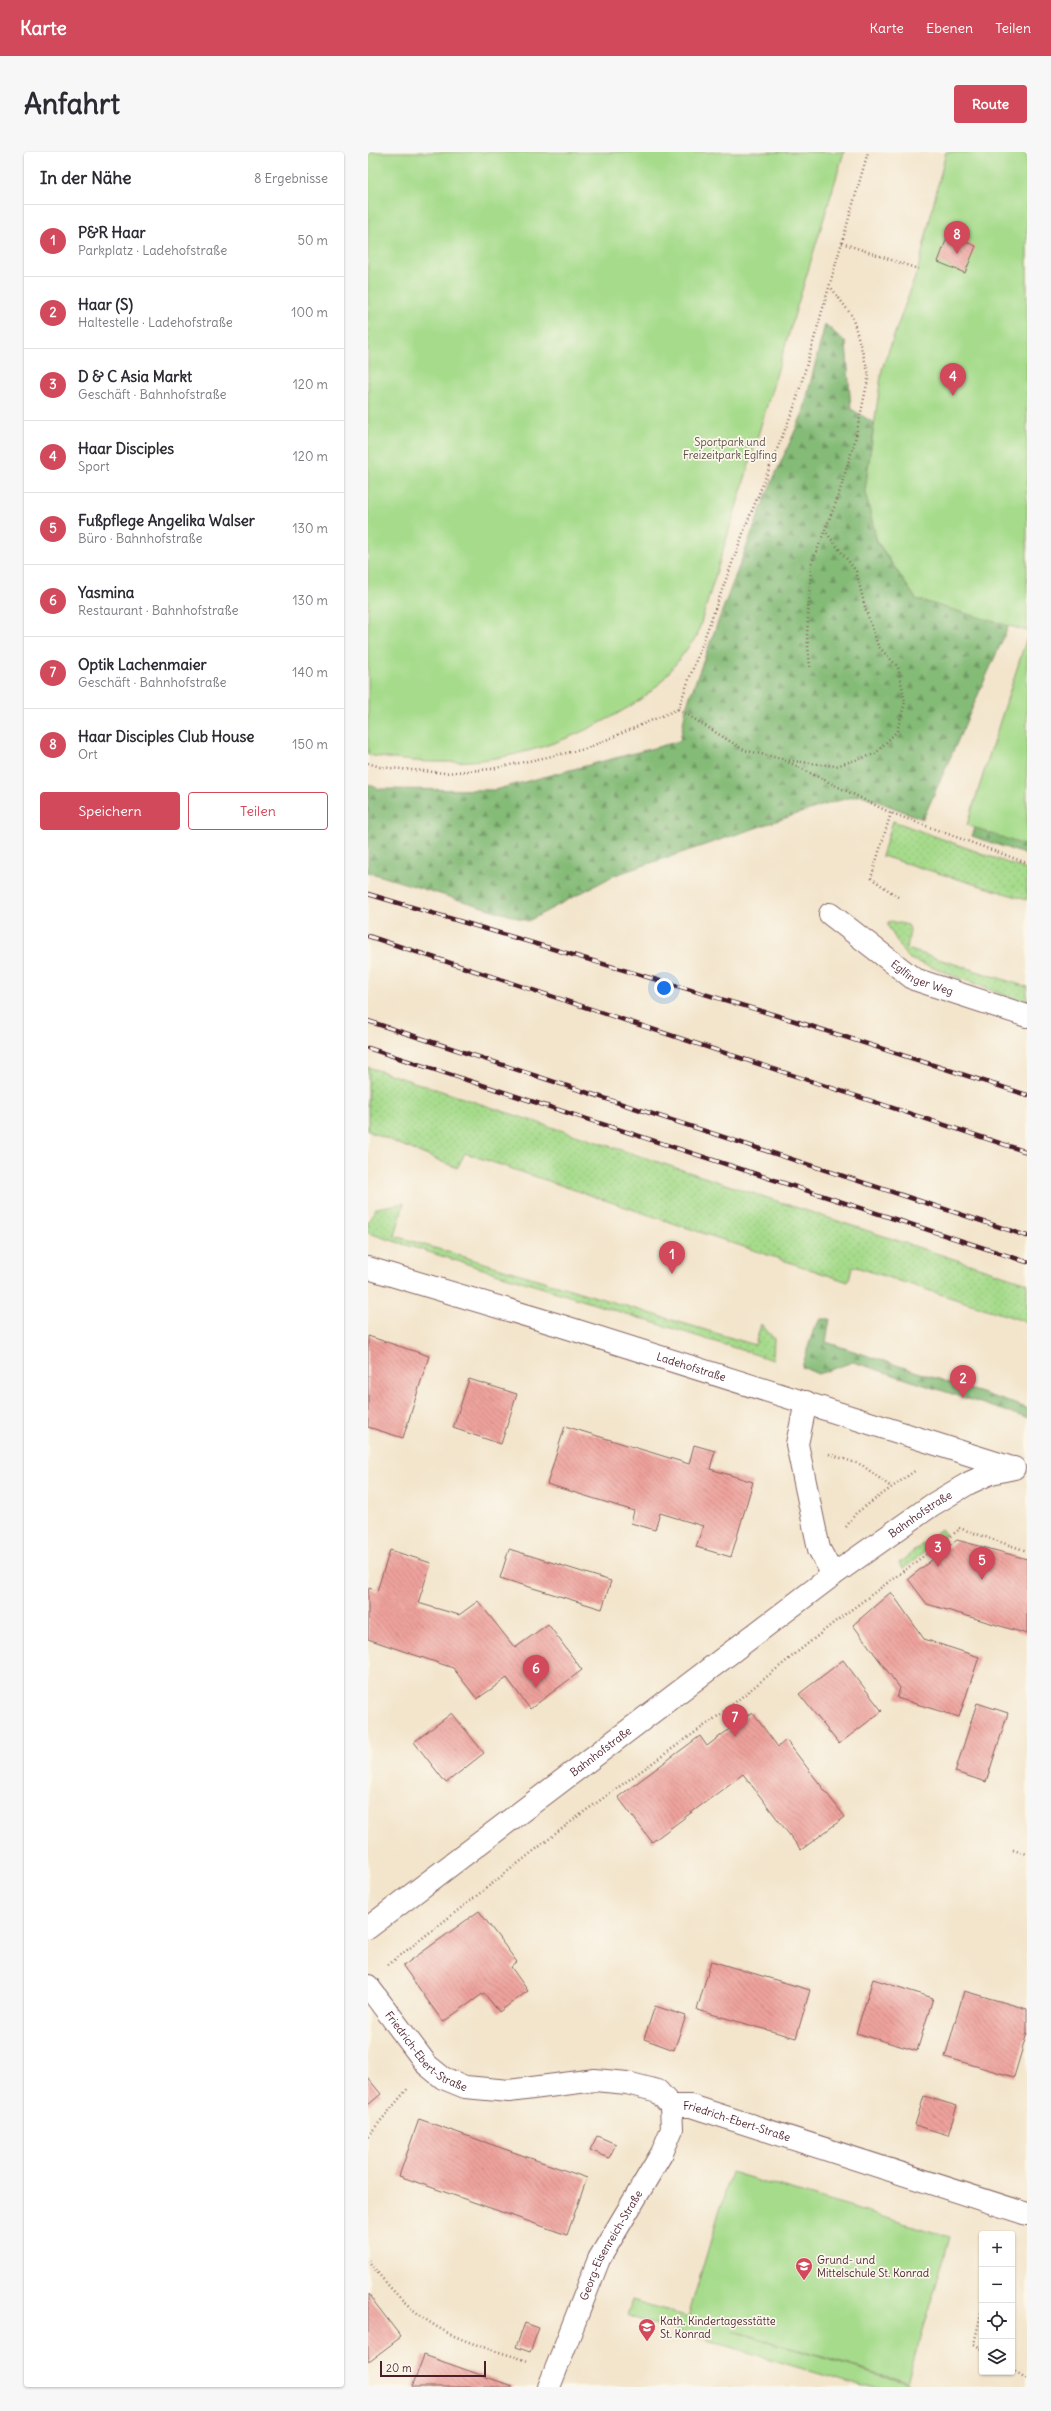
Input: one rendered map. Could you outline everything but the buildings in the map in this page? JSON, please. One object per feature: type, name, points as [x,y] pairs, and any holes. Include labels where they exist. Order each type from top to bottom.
[{"type":"street","name":"Eglfinger Weg","points":[[830,914],[914,979],[1027,1016]]},
{"type":"street","name":"Ladehofstraße","points":[[368,1268],[806,1402],[1020,1470]]},
{"type":"street","points":[[806,1402],[797,1444],[819,1549],[833,1575]]},
{"type":"street","name":"Bahnhofstraße","points":[[368,1928],[833,1575],[932,1505],[969,1482],[991,1473],[1020,1470]]},
{"type":"street","name":"Friedrich-Ebert-Straße","points":[[368,1986],[427,2066],[443,2078],[465,2087],[509,2091],[595,2080],[627,2083],[658,2091],[671,2106],[691,2106],[1027,2214]]},
{"type":"street","name":"Georg-Eisenreich-Straße","points":[[549,2387],[599,2259],[662,2153],[672,2129],[671,2106]]},
{"type":"path","points":[[368,763],[380,768],[445,773],[491,769],[585,749],[678,709],[744,528],[796,405],[868,152]]},
{"type":"path","points":[[842,243],[918,269]]},
{"type":"path","points":[[810,667],[806,636],[811,565],[837,500],[855,440],[869,374],[852,316],[830,286]]},
{"type":"path","points":[[678,709],[744,750],[782,759],[836,766],[875,754],[897,731],[905,702],[898,667],[878,646],[865,607],[856,571],[825,531]]},
{"type":"path","points":[[782,759],[891,814],[1027,863]]},
{"type":"path","points":[[891,814],[871,878],[898,897]]},
{"type":"path","points":[[844,1529],[856,1513],[948,1448]]},
{"type":"path","points":[[827,1453],[862,1465],[892,1487]]},
{"type":"path","points":[[954,1526],[1027,1551]]},
{"type":"path","points":[[383,1969],[581,1814],[718,1716],[836,1621],[960,1529]]},
{"type":"path","points":[[1013,1850],[1027,1854]]},
{"type":"path","points":[[368,2136],[427,2066]]},
{"type":"path","points":[[368,2260],[411,2307],[439,2328],[473,2343],[535,2363]]},
{"type":"path","points":[[979,2322],[974,2344],[979,2347]]},
{"type":"path","points":[[1015,2371],[1027,2379]]},
{"type":"green space","name":"Sportpark und Freizeitpark Eglfing","points":[[368,152],[844,152],[697,636],[659,684],[638,701],[598,724],[570,737],[542,747],[486,759],[458,762],[399,760],[368,755]]},
{"type":"green space","points":[[946,152],[1027,152],[1027,631],[916,599],[877,541],[865,491],[882,369],[918,269]]},
{"type":"green space","points":[[825,324],[846,343],[851,409],[874,423],[865,491],[877,542],[916,599],[1009,625],[923,819],[861,795],[833,802],[615,875],[528,921],[368,872],[368,784],[379,789],[494,790],[680,741],[686,707],[767,493],[803,413]]},
{"type":"green space","points":[[1027,637],[1027,846],[967,825]]},
{"type":"green space","points":[[1027,812],[1027,855],[972,836],[975,828]]},
{"type":"green space","points":[[893,821],[1027,870],[1027,900],[882,856]]},
{"type":"green space","points":[[891,921],[908,925],[910,929],[907,949],[1027,987],[1027,1004],[910,959],[904,953],[888,926],[888,922]]},
{"type":"green space","points":[[368,1067],[1027,1283],[1027,1322],[853,1266],[848,1282],[465,1153],[457,1168],[368,1131]]},
{"type":"green space","points":[[404,1203],[395,1236],[755,1345],[761,1324],[774,1339],[773,1360],[368,1233],[368,1222],[376,1208]]},
{"type":"green space","points":[[821,1319],[830,1319],[826,1342],[1027,1408],[1027,1418],[853,1362],[818,1374],[802,1367],[814,1328]]},
{"type":"green space","points":[[941,1529],[946,1535],[903,1569],[899,1563]]},
{"type":"green space","name":"Grund- und Mittelschule St. Konrad","points":[[731,2172],[950,2237],[907,2382],[734,2331],[920,2387],[863,2387],[627,2316],[632,2300],[688,2317]]},
{"type":"railway","points":[[368,894],[795,1021],[1027,1095]]},
{"type":"railway","points":[[368,936],[1027,1152]]},
{"type":"railway","points":[[368,1021],[1027,1236]]},
{"type":"railway","points":[[368,1048],[1027,1262]]},
{"type":"place","name":"Haar Disciples Club House","points":[[957,254]]},
{"type":"place","name":"Haar Disciples","points":[[953,396]]},
{"type":"place","name":"P&R Haar","points":[[672,1274]]},
{"type":"place","name":"Haar (S)","points":[[963,1398]]},
{"type":"place","name":"D & C Asia Markt","points":[[938,1567]]},
{"type":"place","name":"Fußpflege Angelika Walser","points":[[982,1580]]},
{"type":"place","name":"Yasmina","points":[[536,1688]]},
{"type":"place","name":"Optik Lachenmaier","points":[[735,1737]]},
{"type":"place","name":"Grund- und Mittelschule St. Konrad","points":[[804,2281]]},
{"type":"place","name":"Kath. Kindertagesstätte St. Konrad","points":[[647,2342]]}]
